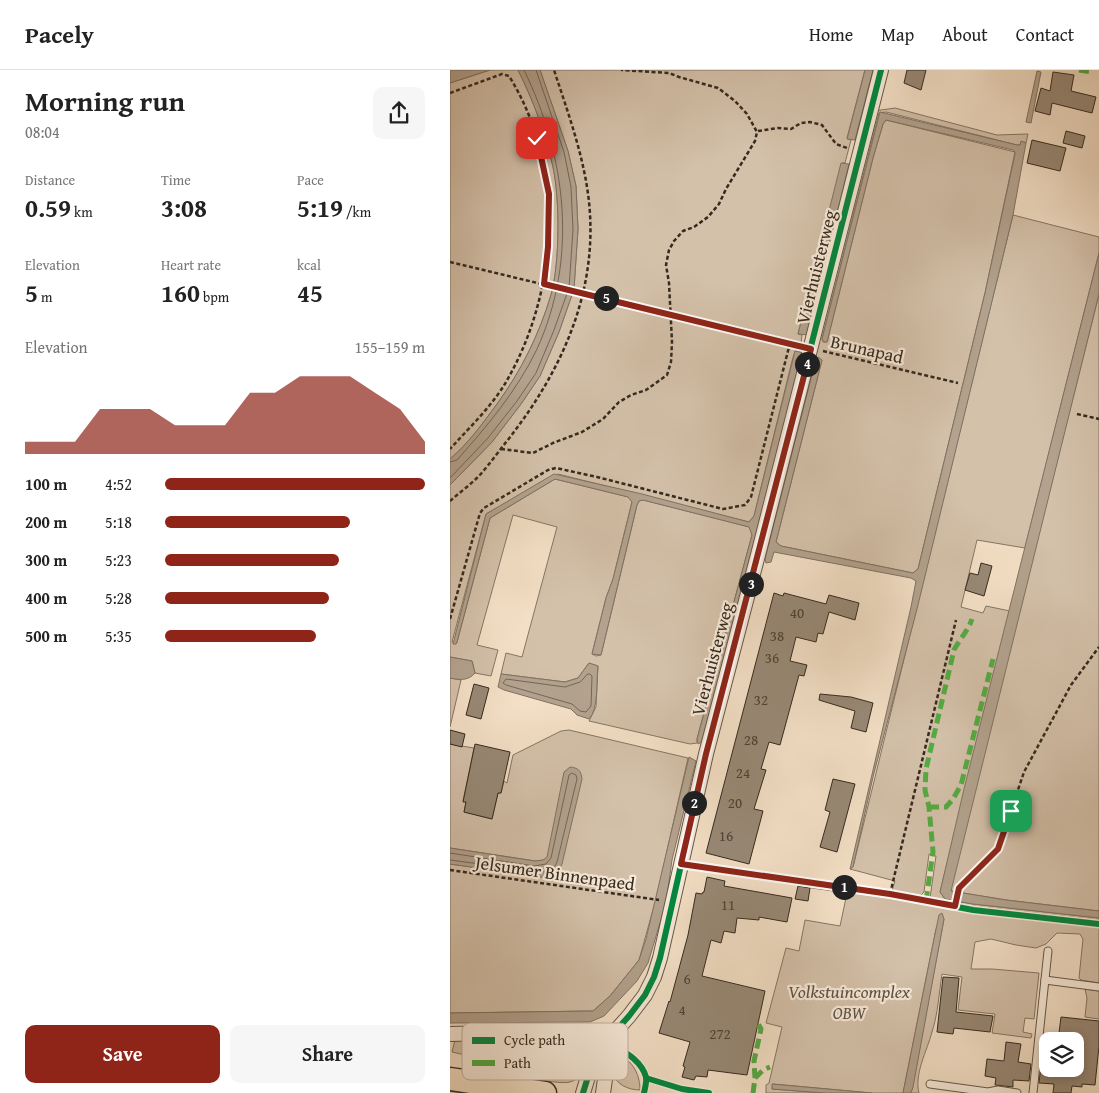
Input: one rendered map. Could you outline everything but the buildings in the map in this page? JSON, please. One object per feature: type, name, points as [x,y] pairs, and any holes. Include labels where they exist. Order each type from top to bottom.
[{"type":"main road","points":[[450,1079],[546,1093]]},
{"type":"street","name":"Vierhuisterweg","points":[[622,1023],[645,995],[654,977],[660,958],[706,754],[881,70]]},
{"type":"street","name":"Vierhuisterweg","points":[[583,1093],[587,1080]]},
{"type":"street","points":[[603,1093],[605,1080]]},
{"type":"lane","points":[[1033,1093],[1048,951]]},
{"type":"lane","points":[[1045,980],[1099,986]]},
{"type":"lane","points":[[930,1084],[988,1092],[998,1090],[1017,1093]]},
{"type":"path","points":[[450,501],[478,476],[529,414],[549,380],[572,331],[583,293],[589,259],[590,213],[577,144],[554,70]]},
{"type":"path","points":[[501,449],[533,453],[582,432],[603,419],[619,402],[631,395],[646,390],[666,375],[672,362],[666,265],[670,250],[674,241],[683,231],[694,227],[708,217],[719,204],[755,142],[757,132],[747,114],[736,101],[718,88],[679,78],[669,73],[621,70]]},
{"type":"path","points":[[450,93],[502,74],[510,76],[520,92],[537,138],[549,194],[548,247],[544,284],[519,359],[505,384],[450,449]]},
{"type":"path","points":[[757,132],[778,128],[791,129],[801,123],[810,122],[822,125],[836,144],[859,155]]},
{"type":"path","points":[[450,619],[480,513],[484,508],[548,470],[556,468],[597,477],[723,509],[744,505],[751,497],[790,343]]},
{"type":"path","points":[[1077,414],[1099,419]]},
{"type":"path","points":[[890,894],[956,620]]},
{"type":"path","points":[[964,908],[953,904],[959,888],[998,849],[1024,772],[1072,685],[1099,647]]},
{"type":"path","points":[[880,893],[899,896]]},
{"type":"green space","points":[[490,70],[518,70],[543,130],[553,167],[557,196],[556,266],[551,295],[546,310],[521,366],[481,426],[450,459],[450,83]]},
{"type":"green space","points":[[540,70],[865,70],[847,138],[851,140],[845,163],[842,163],[798,334],[802,335],[800,352],[795,351],[792,361],[754,516],[749,522],[558,474],[486,514],[452,642],[456,644],[457,642],[490,518],[555,479],[629,497],[632,502],[592,654],[596,656],[601,655],[639,501],[643,500],[750,527],[752,535],[697,743],[690,744],[589,721],[596,707],[598,666],[589,663],[578,678],[565,682],[501,674],[506,653],[522,657],[557,527],[513,515],[477,645],[498,650],[491,676],[475,673],[472,661],[450,657],[450,485],[492,442],[540,376],[559,332],[574,289],[578,229],[576,186],[568,151]]},
{"type":"green space","points":[[895,108],[997,135],[1028,134],[1026,143],[1017,145],[886,112],[879,113],[822,339],[823,342],[827,342],[873,158],[883,124],[886,120],[1015,152],[985,293],[918,569],[913,573],[781,546],[776,542],[822,360],[819,358],[816,359],[765,559],[762,558],[874,111]]},
{"type":"green space","points":[[1013,215],[1099,237],[1099,253],[1025,548],[977,540],[961,607],[983,613],[986,606],[1010,611],[940,892],[945,899],[973,904],[1099,918],[1099,920],[972,906],[930,898],[936,856],[929,854],[924,892],[920,896],[892,891],[895,881],[850,869],[853,867]]},
{"type":"green space","points":[[1099,294],[1099,911],[1006,900],[951,891],[951,884]]},
{"type":"green space","points":[[450,678],[461,680],[450,727]]},
{"type":"green space","points":[[569,730],[688,758],[656,899],[639,960],[610,996],[593,1011],[450,1013],[450,864],[540,877],[551,877],[558,872],[547,857],[544,860],[535,861],[450,848],[450,744],[474,748],[463,801],[466,802],[464,812],[492,819],[498,793],[501,793],[504,781],[507,783],[513,755],[561,731]]},
{"type":"green space","name":"Volkstuincomplex OBW","points":[[798,885],[891,898],[973,913],[1099,927],[1099,983],[1079,978],[1083,939],[1080,934],[1057,933],[1046,944],[1036,948],[991,939],[975,942],[971,969],[1039,973],[1034,1019],[1025,1018],[1023,1032],[1032,1034],[1031,1038],[992,1033],[995,1014],[958,1010],[962,977],[942,974],[934,1025],[918,1078],[919,1093],[911,1093],[944,919],[936,929],[903,1093],[871,1093],[773,1084],[772,1089],[825,1093],[766,1093],[766,1085],[769,1083],[782,1027],[766,1023],[786,948],[799,951],[805,920],[840,926],[847,893]]},
{"type":"green space","points":[[1085,989],[1099,991],[1099,1019],[1085,1017],[1087,998]]},
{"type":"green space","points":[[455,1040],[462,1040],[462,1054],[452,1052]]},
{"type":"green space","points":[[628,1061],[636,1072],[640,1090],[631,1089],[617,1080],[628,1080]]},
{"type":"green space","points":[[540,1080],[575,1080],[563,1083]]},
{"type":"water","points":[[450,70],[490,70],[450,83]]},
{"type":"water","points":[[518,70],[540,70],[568,151],[576,186],[578,229],[574,289],[559,332],[540,376],[492,442],[450,485],[450,459],[475,433],[514,379],[541,324],[554,281],[558,231],[557,196],[553,167],[538,117]]},
{"type":"water","points":[[865,70],[873,70],[855,140],[847,139]]},
{"type":"water","points":[[1037,71],[1041,72],[1031,123],[1026,122]]},
{"type":"water","points":[[880,112],[1017,145],[1020,145],[1021,141],[1026,143],[1013,215],[917,609],[873,777],[853,867],[850,869],[916,581],[911,578],[774,552],[771,562],[766,563],[765,559],[818,357],[822,360],[776,542],[781,546],[913,573],[918,569],[985,293],[1015,154],[1013,150],[886,120],[883,124],[873,158],[827,342],[824,342],[822,339]]},
{"type":"water","points":[[841,163],[849,164],[808,335],[798,334]]},
{"type":"water","points":[[1099,253],[1099,294],[951,891],[1006,900],[1099,911],[1099,918],[973,904],[945,899],[940,892],[964,789]]},
{"type":"water","points":[[795,351],[804,353],[702,742],[698,744],[697,739],[752,535],[749,527],[643,500],[639,501],[601,655],[592,654],[632,502],[628,497],[555,479],[490,518],[457,642],[453,644],[486,514],[554,474],[642,494],[749,522],[754,516]]},
{"type":"water","points":[[450,657],[472,661],[475,673],[464,679],[450,678]]},
{"type":"water","points":[[589,663],[598,666],[596,702],[589,719],[577,715],[571,709],[498,687],[501,674],[565,682],[578,678]]},
{"type":"water","points":[[689,757],[696,761],[672,860],[666,903],[648,963],[637,981],[604,1016],[590,1022],[450,1023],[450,1013],[593,1011],[610,996],[639,960],[646,939]]},
{"type":"water","points":[[570,767],[579,770],[582,779],[562,864],[556,873],[551,876],[541,877],[450,864],[450,848],[535,861],[543,860],[547,857],[564,772]]},
{"type":"water","points":[[942,913],[944,919],[913,1087],[911,1093],[903,1093],[939,915]]},
{"type":"water","points":[[772,1084],[872,1093],[825,1093],[772,1089]]},
{"type":"marked path","points":[[1079,70],[1093,72]]},
{"type":"marked path","points":[[926,901],[933,852],[929,807],[925,790],[926,769],[954,650],[972,619]]},
{"type":"marked path","points":[[929,807],[946,807],[961,785],[993,659]]},
{"type":"marked path","points":[[753,1093],[755,1078],[754,1061],[761,1029],[756,1020]]},
{"type":"marked path","points":[[755,1078],[763,1070],[770,1067]]},
{"type":"cycle path","points":[[623,1023],[645,995],[654,977],[660,958],[706,754],[881,70]]},
{"type":"cycle path","points":[[681,865],[890,894],[973,910],[1099,924]]},
{"type":"cycle path","points":[[628,1055],[640,1065],[646,1077],[644,1093]]},
{"type":"cycle path","points":[[646,1078],[682,1089],[709,1093]]},
{"type":"cycle path","points":[[583,1093],[587,1080]]},
{"type":"route","points":[[537,138],[549,194],[548,247],[544,284],[811,349],[760,552],[706,754],[681,864],[890,894],[955,906],[959,888],[998,849],[1011,811]]}]
